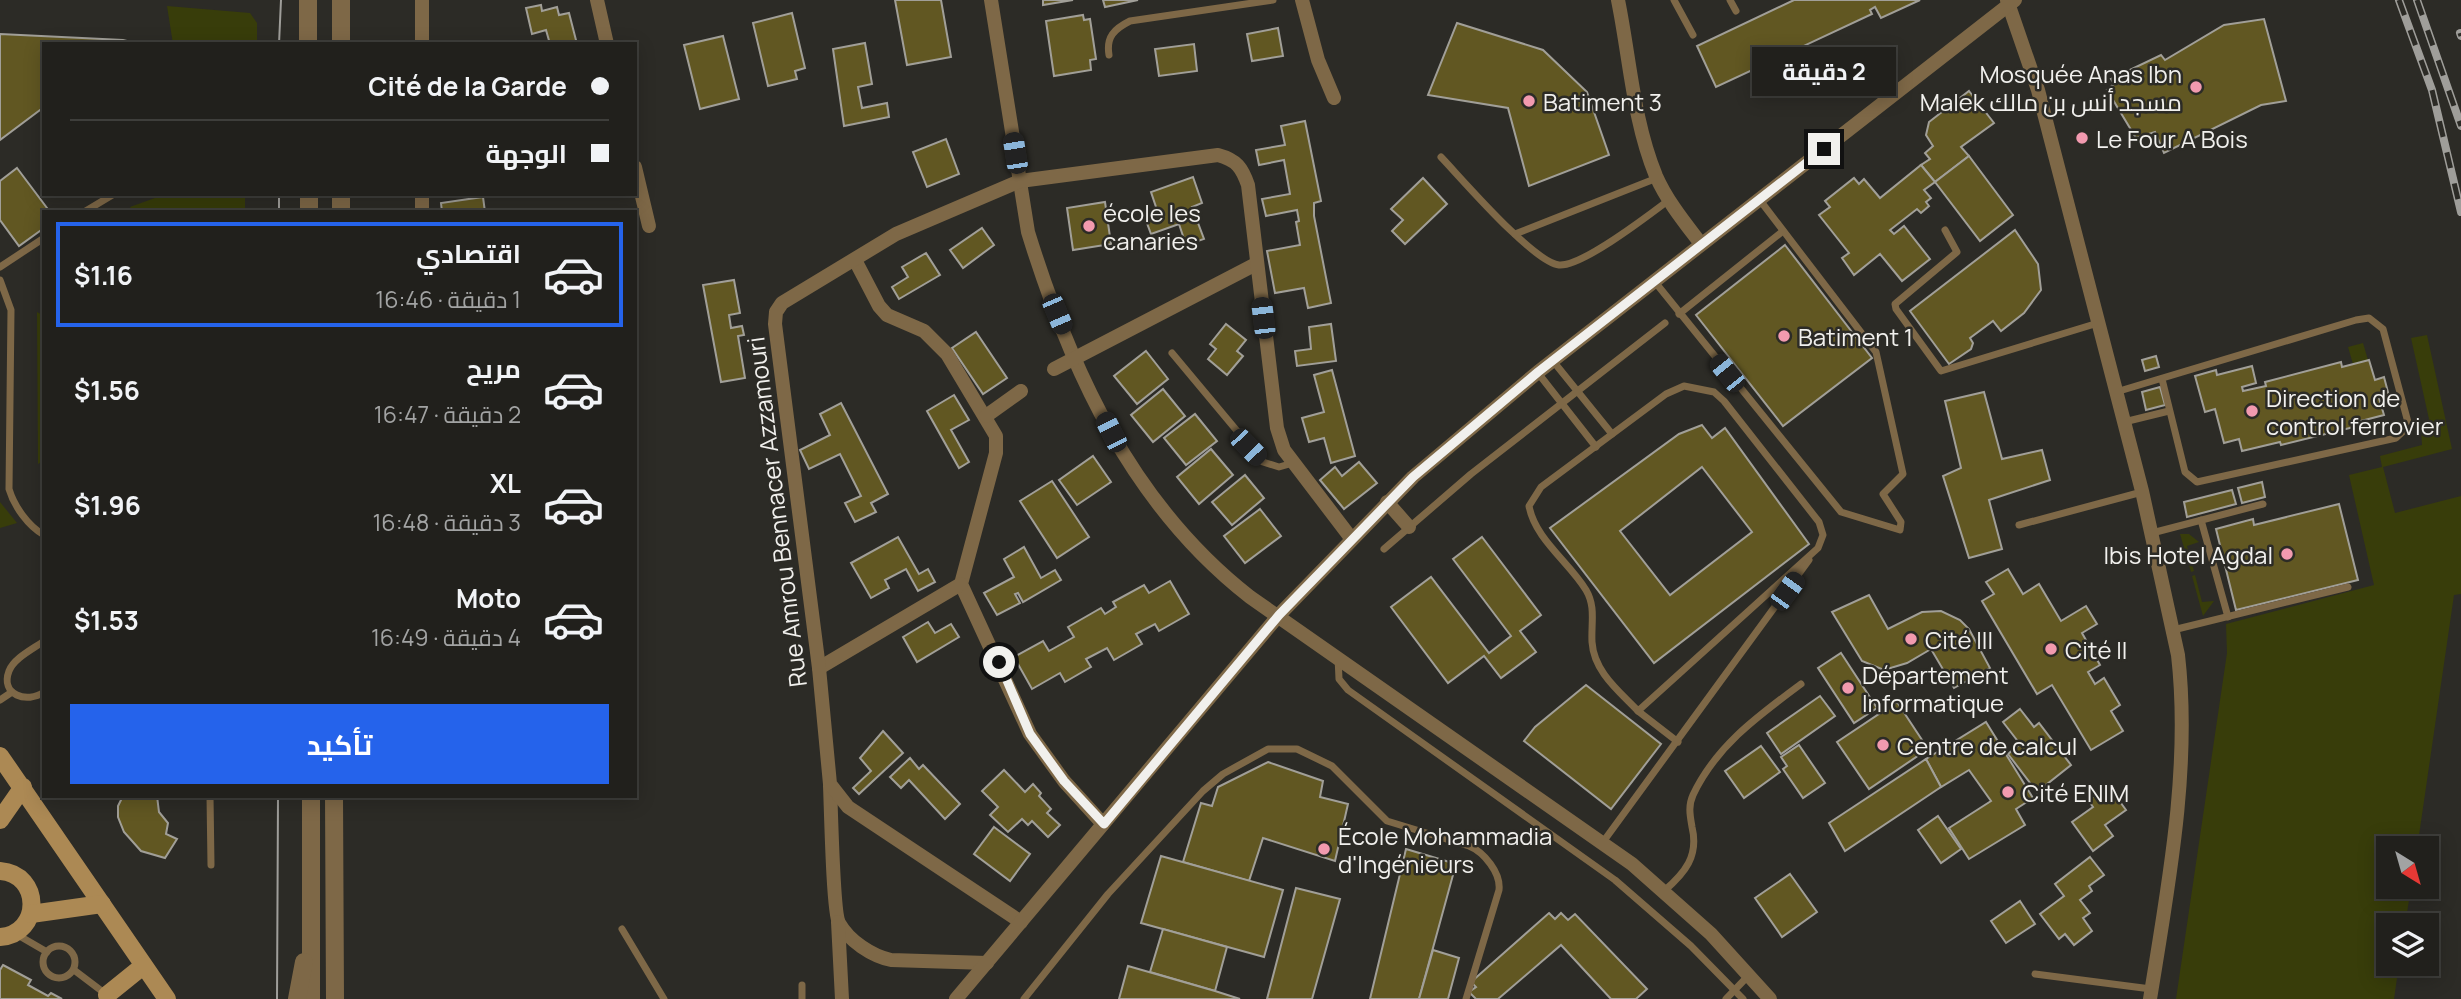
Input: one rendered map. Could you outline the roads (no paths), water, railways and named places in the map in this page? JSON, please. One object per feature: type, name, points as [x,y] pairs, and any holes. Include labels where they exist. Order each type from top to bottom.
[{"type":"main road","points":[[0,756],[164,997]]},
{"type":"main road","points":[[0,820],[23,788]]},
{"type":"main road","points":[[0,871],[13,874],[28,886],[32,895],[31,914]]},
{"type":"main road","points":[[8,935],[31,914],[102,904]]},
{"type":"main road","points":[[109,997],[143,966]]},
{"type":"street","points":[[307,42],[308,0]]},
{"type":"street","points":[[341,0],[341,42]]},
{"type":"street","points":[[422,0],[422,42]]},
{"type":"street","points":[[597,0],[607,42]]},
{"type":"street","points":[[991,0],[1028,232],[1039,266],[1076,358],[1130,465],[1171,524],[1221,575],[1603,842],[1664,891],[1750,974],[1770,999]]},
{"type":"street","points":[[1302,0],[1318,60],[1334,98]]},
{"type":"street","points":[[1618,0],[1643,138],[1657,178],[1701,244]]},
{"type":"street","points":[[956,999],[1279,615],[1387,502],[1464,432],[1538,372],[2010,1],[2038,90],[2142,491],[2173,630],[2181,681],[2178,795],[2150,994]]},
{"type":"street","name":"Rue Amrou Bennacer Azzamouri","points":[[842,999],[830,785],[775,324],[782,303],[896,234],[1020,181],[1218,155],[1232,159],[1243,169],[1248,186],[1277,428],[1284,450],[1351,538]]},
{"type":"street","points":[[637,175],[649,226]]},
{"type":"street","points":[[855,260],[879,306],[887,315],[924,331],[936,341],[986,416],[996,436],[996,453],[961,584],[1030,734],[1064,781],[1104,824]]},
{"type":"street","points":[[1054,369],[1256,264]]},
{"type":"street","points":[[986,416],[1021,391]]},
{"type":"street","points":[[1387,502],[1409,527]]},
{"type":"street","points":[[818,668],[961,584]]},
{"type":"street","points":[[830,785],[848,807],[1021,922]]},
{"type":"street","points":[[311,798],[311,999]]},
{"type":"street","points":[[334,798],[335,999]]},
{"type":"street","points":[[838,922],[853,939],[878,957],[905,962],[987,963]]},
{"type":"street","points":[[297,999],[302,968],[311,943]]},
{"type":"lane","points":[[1109,55],[1107,43],[1116,28],[1130,21],[1273,0]]},
{"type":"lane","points":[[1674,0],[1693,35]]},
{"type":"lane","points":[[1730,0],[1736,11]]},
{"type":"lane","points":[[1441,157],[1515,234],[1551,263],[1562,265],[1592,253],[1670,200]]},
{"type":"lane","points":[[1515,234],[1657,178]]},
{"type":"lane","points":[[87,210],[111,196]]},
{"type":"lane","points":[[1654,281],[1841,512],[1900,530],[1901,522],[1883,494],[1903,474],[1876,352],[1759,199]]},
{"type":"lane","points":[[1945,230],[1957,252],[1895,304],[1941,371],[2098,323]]},
{"type":"lane","points":[[1679,314],[1783,231]]},
{"type":"lane","points":[[0,267],[42,239]]},
{"type":"lane","points":[[0,280],[11,310],[9,489],[17,507],[34,529],[42,534]]},
{"type":"lane","points":[[2116,392],[2369,318],[2383,329],[2409,421],[2407,430],[2396,439],[2197,482],[2185,472],[2162,379]]},
{"type":"lane","points":[[1384,548],[1665,323]]},
{"type":"lane","points":[[1172,353],[1263,462],[1279,467],[1293,463]]},
{"type":"lane","points":[[1553,361],[1612,434]]},
{"type":"lane","points":[[1538,372],[1596,447]]},
{"type":"lane","points":[[1603,842],[1678,742],[1818,548],[1823,535],[1819,522],[1714,392],[1684,386],[1665,394],[1535,492],[1529,506],[1540,531],[1585,589],[1591,601],[1594,616],[1592,642],[1599,669],[1639,712],[1678,742]]},
{"type":"lane","points":[[2124,422],[2169,411]]},
{"type":"lane","points":[[2019,525],[2142,491]]},
{"type":"lane","points":[[2152,533],[2263,505]]},
{"type":"lane","points":[[2201,520],[2228,617]]},
{"type":"lane","points":[[1639,712],[1818,548]]},
{"type":"lane","points":[[2173,630],[2348,587]]},
{"type":"lane","points":[[42,642],[11,667],[7,680],[12,692],[28,699],[42,693]]},
{"type":"lane","points":[[1338,657],[1339,679],[1348,690],[1615,880],[1691,946],[1743,999]]},
{"type":"lane","points":[[1664,891],[1688,868],[1695,842],[1689,805],[1716,756],[1748,724],[1801,684]]},
{"type":"lane","points":[[0,700],[12,692]]},
{"type":"lane","points":[[1024,999],[1108,894],[1203,791],[1223,774],[1268,749],[1284,747],[1297,749],[1332,766],[1387,821],[1469,846],[1481,853],[1497,876],[1499,890],[1466,999]]},
{"type":"lane","points":[[210,798],[211,865]]},
{"type":"lane","points":[[622,929],[664,999]]},
{"type":"lane","points":[[8,935],[47,952]]},
{"type":"lane","points":[[57,946],[69,949],[75,958],[74,970],[65,978],[53,978],[43,963],[47,952],[57,946]]},
{"type":"lane","points":[[74,970],[109,997]]},
{"type":"lane","points":[[1726,999],[1750,974]]},
{"type":"lane","points":[[2035,974],[2150,994]]},
{"type":"lane","points":[[802,985],[802,999]]},
{"type":"tram line","points":[[279,42],[281,0]]},
{"type":"tram line","points":[[279,196],[279,210]]},
{"type":"tram line","points":[[277,999],[278,798]]},
{"type":"railway","points":[[2399,0],[2432,90],[2461,212]]},
{"type":"railway","points":[[2417,0],[2461,126]]},
{"type":"place","name":"Mosquée Anas Ibn Malek مسجد أنس بن مالك","points":[[2196,87]]},
{"type":"place","name":"Batiment 3","points":[[1529,101]]},
{"type":"place","name":"Le Four A Bois","points":[[2082,138]]},
{"type":"place","name":"école les canaries","points":[[1089,226]]},
{"type":"place","name":"Batiment 1","points":[[1784,336]]},
{"type":"place","name":"Direction de control ferrovier","points":[[2252,411]]},
{"type":"place","name":"Ibis Hotel Agdal","points":[[2287,554]]},
{"type":"place","name":"Cité III","points":[[1911,639]]},
{"type":"place","name":"Cité II","points":[[2051,649]]},
{"type":"place","name":"Département Informatique","points":[[1848,688]]},
{"type":"place","name":"Centre de calcul","points":[[1883,745]]},
{"type":"place","name":"Cité ENIM","points":[[2008,792]]},
{"type":"place","name":"École Mohammadia d'Ingénieurs","points":[[1324,849]]}]
